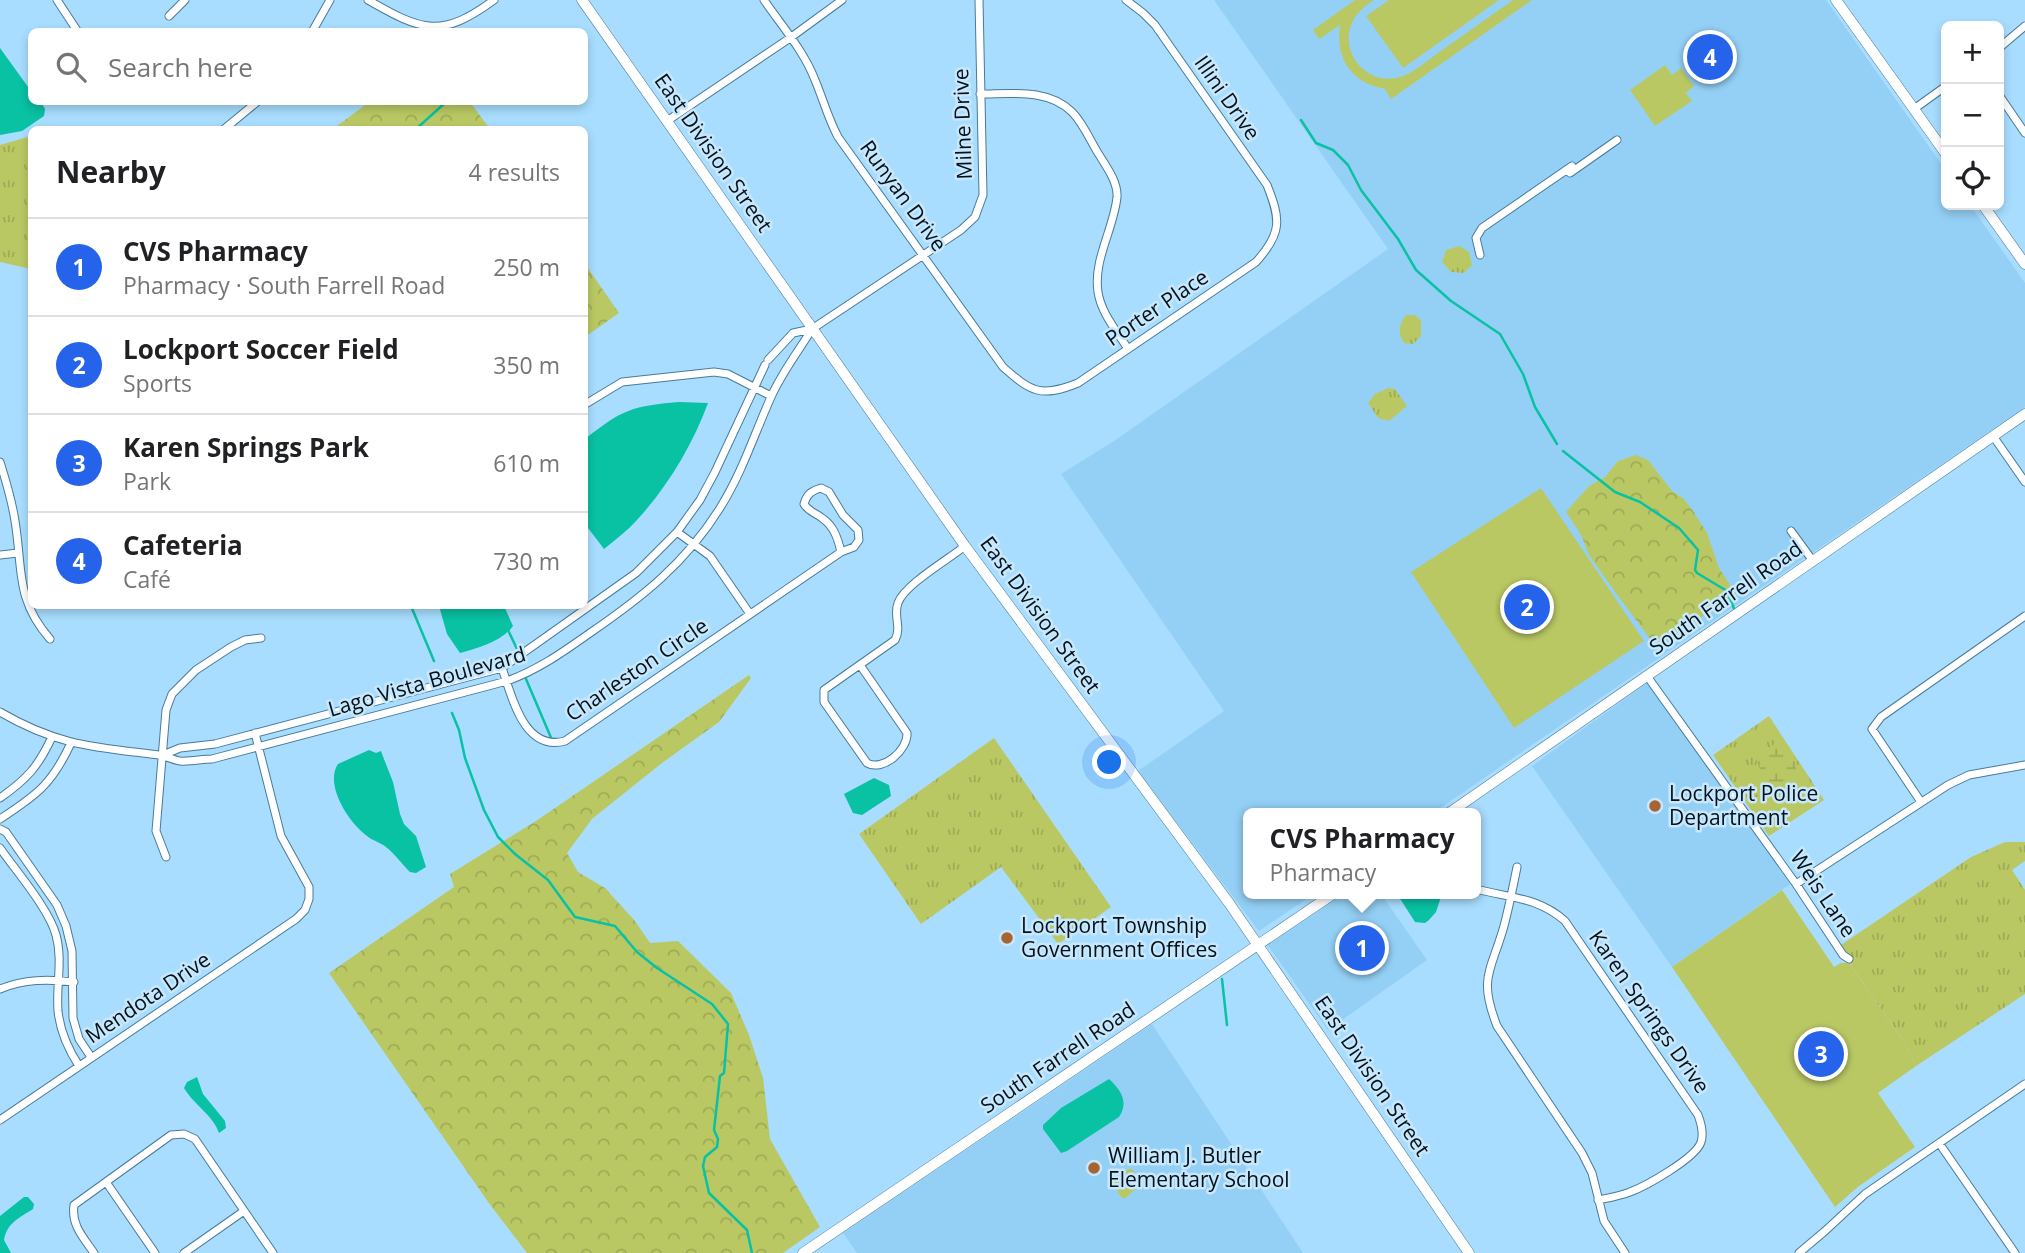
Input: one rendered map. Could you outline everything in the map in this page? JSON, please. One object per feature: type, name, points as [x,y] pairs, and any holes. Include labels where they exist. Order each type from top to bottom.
[{"type":"street","points":[[57,0],[75,28]]},
{"type":"street","points":[[169,16],[185,0]]},
{"type":"street","points":[[314,28],[330,0]]},
{"type":"street","points":[[368,0],[417,26],[438,27],[469,18],[494,0]]},
{"type":"street","name":"East Division Street","points":[[582,0],[965,546],[1259,946],[1468,1253]]},
{"type":"street","name":"Runyan Drive","points":[[764,0],[815,79],[828,118],[838,137],[1003,367],[1021,383],[1040,392]]},
{"type":"street","points":[[667,121],[842,0]]},
{"type":"street","name":"Milne Drive","points":[[812,328],[924,256],[975,217],[983,195],[979,0]]},
{"type":"street","name":"Illini Drive","points":[[1126,0],[1155,25],[1267,185],[1276,209],[1277,229]]},
{"type":"street","points":[[1836,0],[1941,147]]},
{"type":"street","points":[[2004,44],[2025,26]]},
{"type":"street","points":[[1914,109],[1941,90]]},
{"type":"street","points":[[980,94],[1035,94],[1056,100],[1072,111],[1099,155],[1117,193],[1099,268],[1098,291],[1104,313],[1128,349]]},
{"type":"street","points":[[2004,102],[2025,133]]},
{"type":"street","points":[[228,126],[253,105]]},
{"type":"street","points":[[1480,255],[1476,237],[1482,228],[1616,140]]},
{"type":"street","points":[[1987,210],[2025,264]]},
{"type":"street","name":"Porter Place","points":[[1040,392],[1057,391],[1078,383],[1256,262],[1270,245],[1277,229]]},
{"type":"street","name":"Lago Vista Boulevard","points":[[588,607],[627,580],[677,531],[700,500],[715,472],[767,362],[793,333],[812,328]]},
{"type":"street","name":"Lago Vista Boulevard","points":[[0,712],[52,737],[71,743],[114,751],[163,755],[180,761],[212,759],[507,681],[532,672],[650,590],[695,543],[719,510],[741,470],[771,396],[812,328]]},
{"type":"street","points":[[780,345],[793,357]]},
{"type":"street","points":[[588,403],[622,382],[715,372],[728,374],[771,396]]},
{"type":"street","name":"South Farrell Road","points":[[1457,808],[2025,414]]},
{"type":"street","points":[[1993,436],[2025,482]]},
{"type":"street","points":[[0,462],[12,504],[28,606]]},
{"type":"street","points":[[821,488],[829,492],[842,515],[858,530],[859,540],[854,548],[841,552],[832,528],[823,518],[808,511],[804,504],[807,495],[813,490],[821,488]]},
{"type":"street","points":[[677,531],[710,556],[750,614]]},
{"type":"street","points":[[1791,531],[1813,561]]},
{"type":"street","points":[[859,665],[907,733],[908,740],[904,748],[881,765],[873,766],[867,763],[822,697],[824,690],[859,665],[895,640],[899,632],[896,610],[899,599],[965,546]]},
{"type":"street","name":"Charleston Circle","points":[[502,668],[518,712],[531,733],[541,741],[552,744],[565,741],[841,552]]},
{"type":"street","points":[[0,555],[18,553]]},
{"type":"street","points":[[30,609],[50,639]]},
{"type":"street","name":"Lago Vista Boulevard","points":[[163,755],[180,748],[215,744],[502,668],[586,609]]},
{"type":"street","points":[[1921,802],[1872,729],[1874,723],[2025,616]]},
{"type":"street","points":[[166,857],[156,831],[166,710],[172,694],[196,670],[231,647],[245,640],[261,638]]},
{"type":"street","name":"Weis Lane","points":[[1647,676],[1796,884],[1843,955],[1849,959]]},
{"type":"street","points":[[255,733],[258,748]]},
{"type":"street","points":[[0,798],[25,780],[41,761],[52,737]]},
{"type":"street","points":[[0,819],[29,801],[49,783],[71,743]]},
{"type":"street","name":"Mendota Drive","points":[[0,1120],[296,919],[304,910],[309,899],[309,887],[281,836],[258,748]]},
{"type":"street","points":[[1796,884],[1921,802],[1969,775],[2025,765]]},
{"type":"street","points":[[0,829],[6,832],[57,905],[66,926],[72,951],[72,1018],[79,1039],[91,1057]]},
{"type":"street","points":[[0,848],[47,916],[55,933],[59,954],[58,1011],[64,1037],[79,1066]]},
{"type":"street","points":[[1517,867],[1504,928],[1488,973],[1486,989],[1490,1008],[1497,1026],[1582,1153],[1592,1173],[1604,1221],[1625,1253]]},
{"type":"street","name":"Karen Springs Drive","points":[[1481,890],[1551,909],[1565,921],[1698,1115],[1703,1129],[1701,1142],[1695,1152],[1644,1186],[1627,1194],[1598,1200]]},
{"type":"street","name":"South Farrell Road","points":[[803,1253],[1326,899]]},
{"type":"street","points":[[0,989],[22,982],[74,982]]},
{"type":"street","points":[[1799,1253],[1865,1194],[2025,1084]]},
{"type":"street","points":[[94,1253],[75,1226],[72,1216],[74,1205],[172,1135],[184,1134],[195,1139],[273,1253]]},
{"type":"street","points":[[1939,1143],[2015,1253]]},
{"type":"street","points":[[106,1182],[155,1253]]},
{"type":"street","points":[[184,1253],[244,1212]]},
{"type":"shaded area","points":[[1214,0],[1826,0],[1941,164],[1941,210],[1974,210],[2025,283],[2025,407],[1440,808],[1243,808],[1243,899],[1307,899],[1259,931],[1138,771],[1224,711],[1061,474],[1114,441],[1388,249]]},
{"type":"shaded area","points":[[0,48],[28,87],[28,105],[43,105],[45,109],[44,116],[22,131],[0,135]]},
{"type":"shaded area","points":[[708,403],[695,435],[669,479],[633,524],[604,549],[588,528],[588,437],[618,416],[649,405]]},
{"type":"shaded area","points":[[440,609],[505,609],[513,626],[496,640],[460,653],[447,634]]},
{"type":"shaded area","points":[[1648,682],[1790,884],[1672,967],[1532,766]]},
{"type":"shaded area","points":[[369,750],[376,753],[381,751],[393,782],[404,824],[416,836],[426,867],[416,873],[410,872],[384,845],[360,830],[346,813],[336,793],[334,773],[338,764]]},
{"type":"shaded area","points":[[874,778],[889,785],[891,796],[862,815],[853,813],[844,794]]},
{"type":"shaded area","points":[[1334,899],[1384,899],[1427,960],[1328,1030],[1267,944]]},
{"type":"shaded area","points":[[1400,899],[1440,899],[1436,912],[1429,920],[1425,923],[1415,922]]},
{"type":"shaded area","name":"William J. Butler Elementary School","points":[[1152,1024],[1303,1253],[857,1253],[843,1233]]},
{"type":"shaded area","points":[[197,1077],[203,1094],[225,1121],[226,1128],[219,1133],[184,1088],[187,1082]]},
{"type":"shaded area","points":[[1109,1079],[1122,1096],[1123,1106],[1119,1117],[1061,1153],[1043,1129],[1043,1125],[1061,1108]]},
{"type":"shaded area","points":[[24,1197],[28,1197],[34,1204],[33,1209],[8,1229],[4,1240],[11,1253],[0,1253],[0,1216]]},
{"type":"green space","points":[[1355,0],[1374,0],[1361,10],[1352,23],[1349,45],[1352,55],[1365,71],[1385,79],[1413,71],[1513,0],[1532,0],[1391,99],[1385,89],[1363,81],[1348,67],[1340,48],[1340,25],[1319,39],[1313,30]]},
{"type":"green space","points":[[1389,0],[1499,0],[1403,68],[1366,16]]},
{"type":"green space","points":[[1665,65],[1672,75],[1681,68],[1694,86],[1686,93],[1692,101],[1655,126],[1630,90]]},
{"type":"green space","points":[[365,105],[472,105],[488,126],[337,126]]},
{"type":"green space","points":[[28,137],[28,268],[0,262],[0,145]]},
{"type":"green space","points":[[1459,246],[1469,252],[1472,265],[1464,273],[1451,272],[1442,262],[1446,250]]},
{"type":"green space","points":[[588,268],[619,313],[588,335]]},
{"type":"green space","points":[[1406,315],[1415,315],[1421,320],[1421,336],[1413,344],[1404,343],[1400,335],[1400,325]]},
{"type":"green space","points":[[1388,388],[1395,389],[1407,406],[1389,421],[1378,418],[1368,403],[1375,394]]},
{"type":"green space","points":[[1636,455],[1648,460],[1672,491],[1684,499],[1693,511],[1707,533],[1719,568],[1736,594],[1661,644],[1651,640],[1615,592],[1589,555],[1581,535],[1566,512],[1589,486],[1605,477],[1618,461]]},
{"type":"green space","points":[[1541,488],[1644,641],[1514,728],[1411,572]]},
{"type":"green space","points":[[749,675],[751,678],[719,722],[592,819],[567,853],[578,872],[605,888],[635,921],[650,943],[678,941],[731,993],[763,1078],[770,1139],[820,1227],[783,1253],[527,1253],[491,1206],[329,973],[454,887],[450,874],[536,821]]},
{"type":"green space","points":[[1769,716],[1824,800],[1769,836],[1713,755]]},
{"type":"green space","points":[[994,738],[1111,907],[1058,944],[1001,867],[921,924],[859,834]]},
{"type":"green space","points":[[1780,739],[1796,761],[1796,775],[1783,784],[1772,787],[1764,779],[1756,759]]},
{"type":"green space","points":[[2005,842],[2025,842],[2025,861],[2012,870],[2025,890],[2025,994],[1916,1066],[1904,1042],[1838,947],[1971,857]]},
{"type":"green space","points":[[1782,890],[1834,967],[1849,963],[1904,1042],[1916,1066],[1878,1093],[1915,1147],[1859,1186],[1835,1207],[1672,967]]},
{"type":"green space","points":[[1132,1169],[1142,1184],[1124,1199],[1112,1180]]},
{"type":"waterway","points":[[419,126],[443,105]]},
{"type":"waterway","points":[[1301,120],[1316,143],[1333,150],[1348,165],[1361,190],[1398,239],[1416,270],[1451,301],[1500,334],[1523,374],[1535,407],[1557,444]]},
{"type":"waterway","points":[[1563,451],[1615,492],[1640,502],[1679,528],[1698,550],[1695,570],[1697,573],[1727,591],[1735,611]]},
{"type":"waterway","points":[[412,609],[434,661]]},
{"type":"waterway","points":[[508,630],[517,649]]},
{"type":"waterway","points":[[526,679],[552,740]]},
{"type":"waterway","points":[[452,713],[484,810],[498,837],[548,880],[575,917],[615,926],[637,952],[712,1004],[728,1024],[724,1073],[720,1076],[714,1130],[718,1139],[717,1147],[705,1157],[703,1166],[709,1193],[747,1230],[752,1253]]},
{"type":"waterway","points":[[1222,979],[1227,1025]]},
{"type":"place","name":"Cafeteria","points":[[1710,57]]},
{"type":"place","name":"Lockport Soccer Field","points":[[1527,607]]},
{"type":"place","name":"Lockport Police Department","points":[[1655,806]]},
{"type":"place","name":"Lockport Township Government Offices","points":[[1007,938]]},
{"type":"place","name":"CVS Pharmacy","points":[[1362,948]]},
{"type":"place","name":"Karen Springs Park","points":[[1821,1054]]},
{"type":"place","name":"William J. Butler Elementary School","points":[[1094,1168]]}]
